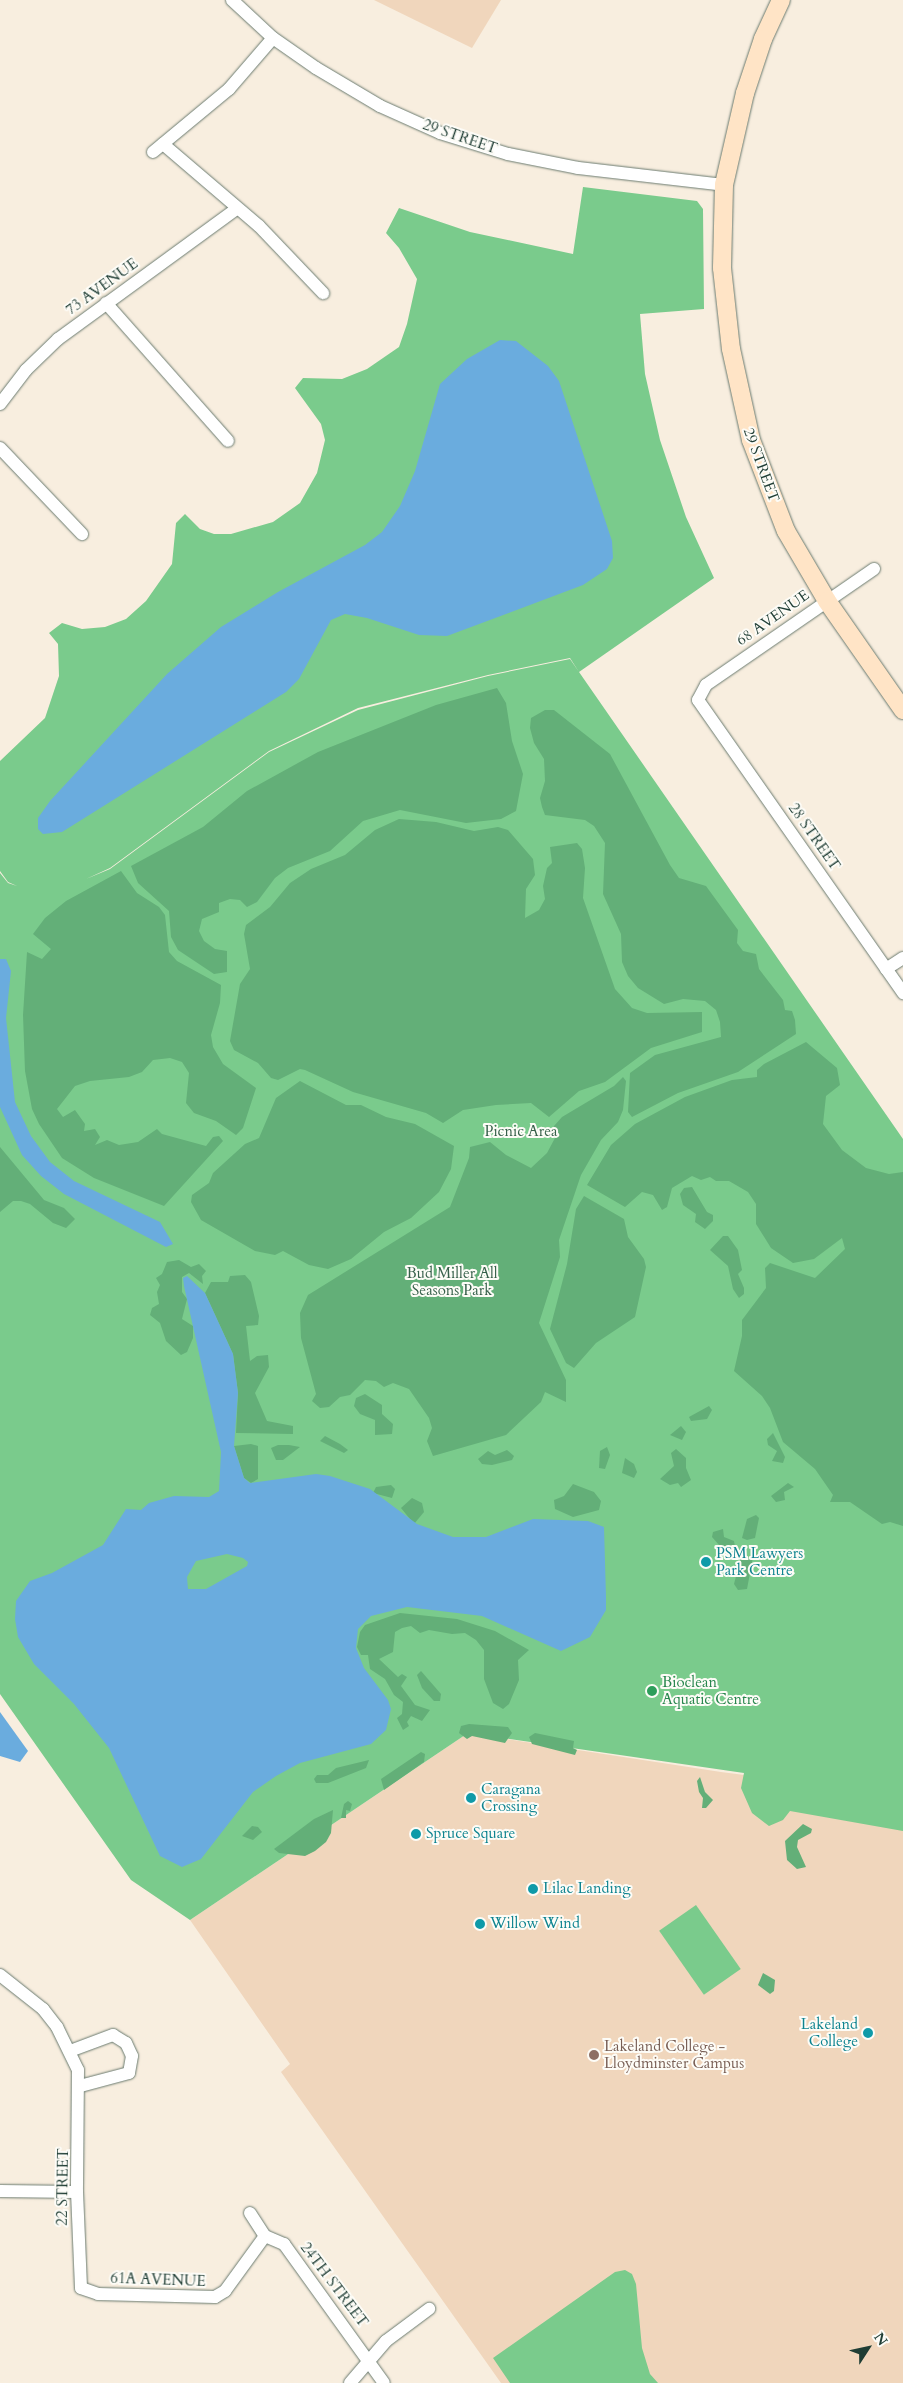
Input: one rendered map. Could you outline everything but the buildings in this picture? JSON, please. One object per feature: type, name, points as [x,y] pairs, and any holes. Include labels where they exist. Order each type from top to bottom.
[{"type":"street","name":"29 STREET","points":[[232,0],[273,38],[380,106],[440,133],[508,154],[578,168],[724,185]]},
{"type":"street","name":"29 STREET","points":[[781,0],[763,39],[745,94],[724,185],[724,298],[741,405],[764,477],[786,531],[827,602],[903,710]]},
{"type":"street","points":[[273,38],[252,67],[229,89],[158,148],[259,226],[323,293]]},
{"type":"street","name":"73 AVENUE","points":[[0,404],[40,355],[106,303],[236,209]]},
{"type":"street","points":[[106,303],[228,441]]},
{"type":"street","points":[[0,448],[82,534]]},
{"type":"street","name":"68 AVENUE","points":[[698,700],[706,685],[874,569]]},
{"type":"street","name":"28 STREET","points":[[698,700],[903,993]]},
{"type":"street","points":[[886,970],[903,958]]},
{"type":"street","name":"22 STREET","points":[[0,1974],[43,2009],[70,2051],[78,2070],[80,2086],[77,2192],[81,2288]]},
{"type":"street","points":[[70,2051],[113,2035],[126,2043],[132,2056],[129,2072],[80,2086]]},
{"type":"street","points":[[0,2191],[77,2192]]},
{"type":"street","name":"24TH STREET","points":[[250,2213],[265,2236],[284,2244],[384,2383]]},
{"type":"street","name":"61A AVENUE","points":[[81,2288],[98,2294],[215,2297],[225,2291],[265,2236]]},
{"type":"street","points":[[350,2383],[386,2341],[429,2309]]},
{"type":"shaded area","points":[[374,0],[501,0],[472,48]]},
{"type":"shaded area","name":"Lakeland College - Lloydminster Campus","points":[[468,1733],[721,1772],[903,1795],[903,2383],[501,2383],[281,2072],[290,2064],[190,1920]]},
{"type":"green space","name":"Bud Miller All Seasons Park","points":[[583,187],[697,201],[703,209],[704,309],[640,314],[645,374],[660,440],[686,517],[714,578],[579,672],[903,1139],[903,1831],[790,1811],[783,1820],[769,1826],[752,1813],[741,1788],[744,1773],[468,1733],[190,1920],[131,1880],[0,1694],[0,873],[8,883],[17,886],[8,882],[0,871],[0,761],[45,718],[59,676],[58,644],[49,633],[62,623],[82,629],[105,627],[126,619],[146,601],[172,564],[176,523],[185,514],[200,529],[214,534],[231,534],[273,522],[300,503],[317,473],[325,440],[321,424],[295,388],[303,378],[342,379],[367,369],[399,347],[407,324],[417,279],[399,248],[386,233],[399,208],[470,232],[573,254]],"holes":[[[570,658],[579,672],[570,659],[488,676],[358,710],[269,752],[110,869],[86,879],[110,868],[269,751],[358,708],[488,675]]]},
{"type":"green space","points":[[497,688],[506,703],[512,741],[523,774],[516,811],[501,819],[466,823],[400,810],[363,821],[330,851],[288,868],[275,878],[257,902],[247,907],[240,900],[230,899],[219,903],[219,912],[202,919],[199,931],[204,941],[215,949],[227,951],[227,972],[214,974],[178,950],[171,937],[169,911],[138,883],[131,866],[203,827],[247,791],[318,752],[436,705]]},
{"type":"green space","points":[[545,710],[554,710],[610,754],[670,865],[679,878],[706,886],[738,930],[737,943],[743,951],[756,954],[759,969],[783,1000],[785,1010],[792,1011],[795,1020],[796,1034],[738,1072],[678,1093],[632,1117],[628,1112],[630,1073],[655,1055],[721,1037],[720,1022],[716,1010],[705,1001],[683,999],[664,1004],[638,988],[628,976],[622,962],[621,934],[603,894],[605,843],[594,826],[585,820],[545,815],[542,807],[540,798],[545,781],[544,759],[534,743],[530,728],[531,718]]},
{"type":"green space","points":[[399,819],[436,822],[474,831],[498,827],[508,830],[533,859],[535,875],[526,889],[525,918],[539,910],[545,899],[543,886],[547,868],[552,863],[550,847],[577,843],[582,849],[585,868],[583,898],[615,989],[632,1008],[647,1013],[702,1012],[702,1032],[651,1048],[605,1082],[579,1091],[549,1117],[531,1103],[496,1105],[463,1110],[443,1123],[426,1113],[353,1092],[305,1070],[300,1069],[278,1080],[271,1078],[258,1063],[234,1050],[230,1041],[240,984],[250,969],[244,934],[246,925],[270,907],[290,883],[311,869],[345,855],[375,830]]},
{"type":"green space","points":[[121,871],[137,893],[159,907],[165,915],[169,952],[177,961],[221,985],[220,1003],[211,1035],[213,1047],[223,1064],[256,1088],[243,1128],[236,1135],[216,1121],[194,1113],[186,1103],[189,1073],[182,1062],[170,1058],[153,1060],[142,1072],[129,1077],[90,1081],[75,1086],[57,1109],[63,1117],[75,1110],[85,1124],[84,1131],[95,1129],[100,1137],[95,1145],[107,1140],[119,1145],[138,1142],[157,1129],[162,1134],[206,1146],[213,1137],[219,1136],[223,1141],[164,1206],[94,1178],[62,1158],[39,1124],[32,1109],[25,1071],[23,1015],[27,952],[42,959],[51,949],[33,934],[45,918],[66,901]]},
{"type":"green space","points":[[806,1042],[837,1068],[840,1085],[826,1096],[823,1124],[842,1150],[866,1168],[889,1174],[903,1172],[903,1526],[890,1522],[882,1524],[850,1502],[830,1502],[833,1495],[815,1469],[783,1442],[770,1408],[762,1396],[734,1371],[742,1336],[742,1320],[766,1288],[765,1268],[770,1263],[815,1278],[845,1249],[842,1238],[814,1259],[793,1263],[771,1248],[756,1224],[756,1204],[748,1192],[729,1181],[716,1181],[710,1177],[701,1180],[692,1176],[672,1188],[667,1207],[662,1210],[653,1195],[642,1192],[625,1207],[587,1185],[611,1145],[635,1124],[685,1097],[732,1080],[757,1077],[757,1070],[764,1064]]},
{"type":"green space","points":[[623,1077],[626,1081],[623,1110],[618,1122],[601,1140],[581,1175],[559,1240],[560,1257],[539,1323],[566,1380],[566,1402],[545,1392],[541,1402],[506,1435],[433,1456],[427,1441],[432,1428],[429,1418],[409,1389],[393,1383],[384,1387],[376,1381],[365,1380],[350,1395],[340,1397],[329,1407],[320,1408],[312,1401],[316,1394],[301,1338],[300,1313],[308,1295],[450,1207],[469,1158],[470,1147],[490,1142],[506,1155],[531,1168],[547,1153],[555,1138],[554,1126],[562,1117],[614,1086]]},
{"type":"green space","points":[[300,1081],[346,1105],[361,1105],[386,1117],[415,1124],[454,1146],[451,1169],[439,1192],[411,1218],[384,1232],[351,1259],[328,1269],[309,1265],[283,1251],[275,1255],[255,1251],[201,1220],[191,1202],[192,1195],[209,1183],[213,1173],[245,1144],[259,1138],[276,1098]]},
{"type":"green space","points":[[0,1147],[44,1200],[64,1208],[75,1219],[66,1228],[53,1223],[30,1204],[21,1201],[13,1201],[0,1212]]},
{"type":"green space","points":[[692,1187],[707,1212],[713,1215],[713,1221],[705,1229],[695,1222],[696,1214],[683,1205],[680,1194],[684,1188]]},
{"type":"green space","points":[[584,1196],[624,1219],[628,1237],[644,1259],[646,1267],[635,1317],[596,1343],[574,1368],[566,1363],[550,1329],[567,1264],[576,1209]]},
{"type":"green space","points":[[723,1236],[728,1236],[738,1250],[742,1270],[738,1274],[744,1288],[744,1294],[739,1298],[733,1289],[728,1266],[710,1250]]},
{"type":"green space","points":[[179,1260],[191,1267],[199,1264],[206,1271],[202,1276],[203,1284],[189,1273],[182,1277],[182,1292],[187,1299],[182,1319],[193,1326],[193,1338],[187,1352],[181,1355],[166,1341],[160,1323],[150,1315],[152,1308],[159,1304],[157,1292],[160,1285],[156,1278],[162,1274],[167,1262]]},
{"type":"green space","points":[[245,1275],[251,1282],[259,1316],[258,1325],[246,1326],[250,1361],[257,1356],[268,1355],[269,1367],[255,1393],[267,1421],[293,1426],[293,1434],[236,1433],[238,1393],[233,1354],[205,1293],[211,1282],[228,1282],[230,1276]]},
{"type":"green space","points":[[365,1394],[382,1405],[382,1414],[393,1424],[392,1434],[375,1435],[375,1420],[360,1414],[354,1406],[356,1398]]},
{"type":"green space","points":[[709,1406],[712,1410],[707,1419],[691,1421],[689,1417]]},
{"type":"green space","points":[[681,1426],[686,1432],[682,1440],[670,1435]]},
{"type":"green space","points":[[773,1433],[785,1457],[783,1463],[772,1461],[777,1451],[768,1445],[767,1439]]},
{"type":"green space","points":[[325,1436],[348,1450],[344,1453],[320,1441]]},
{"type":"green space","points":[[251,1444],[258,1446],[258,1479],[251,1483],[244,1478],[234,1446]]},
{"type":"green space","points":[[278,1445],[300,1447],[283,1460],[276,1460],[271,1448]]},
{"type":"green space","points":[[607,1447],[610,1455],[605,1469],[599,1468],[600,1451]]},
{"type":"green space","points":[[676,1449],[686,1458],[686,1468],[691,1480],[681,1487],[678,1483],[670,1485],[660,1479],[674,1466],[671,1453]]},
{"type":"green space","points":[[507,1450],[514,1456],[512,1460],[492,1465],[482,1464],[478,1459],[488,1451],[495,1455]]},
{"type":"green space","points":[[625,1458],[634,1464],[637,1472],[634,1478],[622,1473]]},
{"type":"green space","points":[[788,1483],[794,1487],[784,1492],[785,1500],[776,1502],[771,1496]]},
{"type":"green space","points":[[573,1484],[594,1492],[601,1501],[599,1510],[573,1517],[555,1509],[554,1500],[564,1496]]},
{"type":"green space","points":[[391,1485],[395,1489],[392,1498],[373,1493],[376,1487]]},
{"type":"green space","points":[[412,1498],[422,1503],[424,1512],[414,1524],[401,1508]]},
{"type":"green space","points":[[756,1515],[759,1518],[755,1538],[747,1540],[742,1538],[747,1519]]},
{"type":"green space","points":[[723,1529],[724,1537],[734,1541],[735,1547],[727,1554],[712,1537],[713,1532]]},
{"type":"green space","points":[[741,1557],[753,1557],[747,1589],[738,1590],[734,1584]]},
{"type":"green space","points":[[400,1613],[457,1619],[495,1631],[529,1650],[518,1660],[519,1680],[509,1704],[503,1709],[493,1703],[484,1679],[484,1650],[476,1640],[465,1633],[452,1634],[429,1630],[420,1633],[411,1626],[402,1628],[395,1632],[393,1652],[379,1659],[398,1677],[402,1674],[407,1677],[401,1686],[415,1705],[430,1710],[422,1721],[411,1716],[407,1722],[409,1726],[403,1730],[397,1718],[402,1714],[403,1702],[394,1695],[385,1679],[370,1669],[368,1655],[361,1655],[357,1647],[360,1632],[365,1625]]},
{"type":"green space","points":[[421,1671],[441,1694],[440,1701],[434,1701],[422,1688],[417,1675]]},
{"type":"green space","points":[[469,1724],[508,1727],[512,1733],[505,1743],[472,1736],[467,1739],[459,1733],[461,1726]]},
{"type":"green space","points":[[535,1733],[574,1741],[573,1748],[577,1750],[575,1755],[532,1744],[529,1737]]},
{"type":"green space","points":[[421,1752],[425,1754],[424,1762],[384,1790],[381,1779]]},
{"type":"green space","points":[[369,1760],[366,1768],[328,1783],[316,1783],[314,1779],[317,1775],[328,1775],[336,1768]]},
{"type":"green space","points":[[700,1777],[705,1792],[713,1800],[706,1808],[702,1808],[703,1798],[699,1792],[697,1781]]},
{"type":"green space","points":[[348,1801],[352,1804],[350,1811],[346,1810],[346,1818],[341,1818],[344,1804]]},
{"type":"green space","points":[[333,1810],[331,1833],[326,1842],[315,1851],[305,1856],[279,1853],[274,1849],[314,1819]]},
{"type":"green space","points":[[803,1824],[812,1829],[811,1833],[798,1840],[797,1847],[806,1867],[797,1869],[787,1860],[785,1841]]},
{"type":"green space","points":[[252,1826],[258,1827],[262,1832],[253,1840],[242,1836]]},
{"type":"green space","points":[[696,1905],[741,1969],[704,1995],[659,1931]]},
{"type":"green space","points":[[763,1973],[775,1980],[774,1991],[770,1994],[758,1985]]},
{"type":"green space","points":[[625,2270],[632,2274],[636,2284],[642,2348],[650,2374],[658,2383],[510,2383],[493,2358],[615,2272]]},
{"type":"water","points":[[500,340],[516,341],[548,366],[559,381],[612,541],[613,558],[607,569],[583,585],[447,636],[419,635],[367,618],[345,614],[331,620],[299,679],[286,692],[62,832],[43,834],[38,829],[38,818],[50,801],[167,674],[221,627],[278,592],[365,545],[382,532],[400,506],[415,471],[440,384],[467,359]]},
{"type":"water","points":[[0,959],[6,959],[11,971],[6,1018],[15,1102],[31,1136],[50,1162],[74,1181],[160,1222],[173,1244],[166,1247],[64,1194],[41,1176],[22,1155],[0,1107]]},
{"type":"water","points":[[187,1276],[205,1293],[233,1354],[238,1393],[234,1446],[244,1478],[250,1483],[316,1474],[330,1476],[370,1489],[417,1524],[453,1537],[486,1537],[533,1519],[588,1521],[604,1527],[606,1610],[590,1637],[561,1651],[482,1616],[407,1607],[371,1616],[358,1629],[356,1648],[364,1668],[388,1700],[391,1709],[386,1730],[371,1744],[300,1763],[276,1776],[253,1792],[201,1859],[182,1867],[160,1856],[109,1748],[74,1704],[34,1664],[18,1637],[15,1619],[16,1601],[30,1581],[52,1573],[103,1545],[126,1509],[141,1510],[149,1503],[174,1496],[209,1497],[219,1491],[221,1452],[183,1278]],"holes":[[[227,1554],[243,1558],[248,1562],[247,1566],[206,1589],[188,1589],[187,1577],[196,1561]]]},
{"type":"water","points":[[0,1712],[28,1751],[20,1762],[0,1756]]},
{"type":"place","name":"PSM Lawyers Park Centre","points":[[706,1562]]},
{"type":"place","name":"Bioclean Aquatic Centre","points":[[652,1691]]},
{"type":"place","name":"Caragana Crossing","points":[[471,1798]]},
{"type":"place","name":"Spruce Square","points":[[416,1834]]},
{"type":"place","name":"Lilac Landing","points":[[533,1889]]},
{"type":"place","name":"Willow Wind","points":[[480,1924]]},
{"type":"place","name":"Lakeland College","points":[[868,2033]]},
{"type":"place","name":"Lakeland College - Lloydminster Campus","points":[[594,2055]]},
{"type":"park label","name":"Picnic Area","points":[[521,1132]]}]
